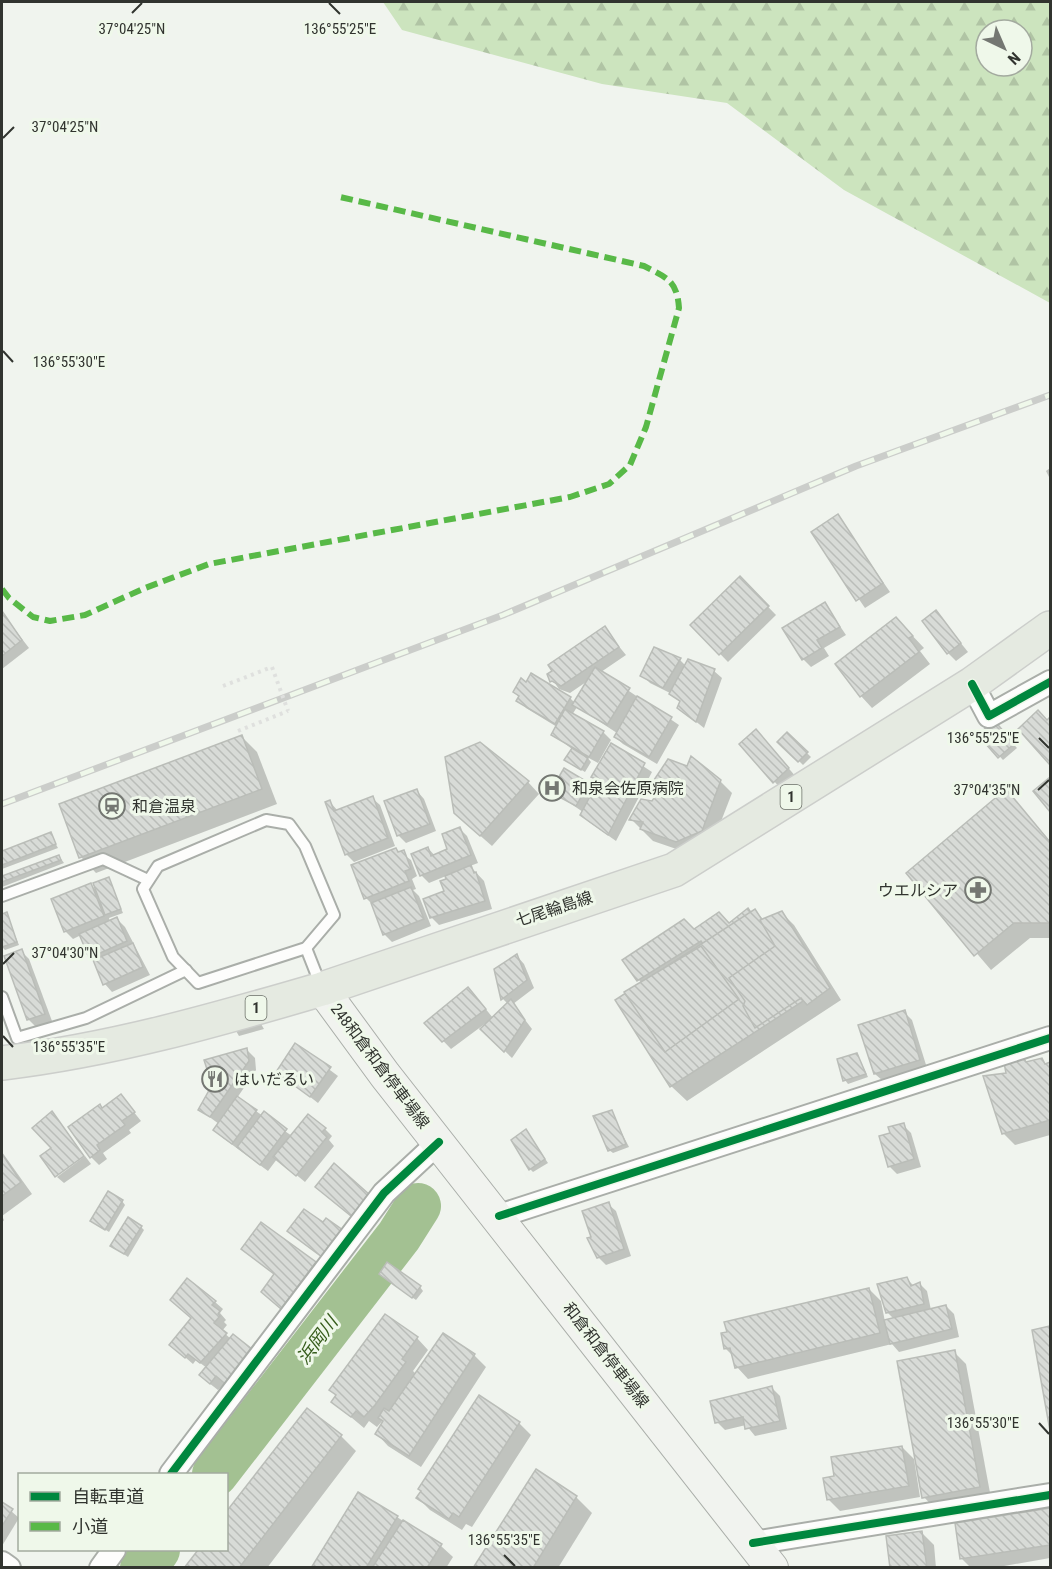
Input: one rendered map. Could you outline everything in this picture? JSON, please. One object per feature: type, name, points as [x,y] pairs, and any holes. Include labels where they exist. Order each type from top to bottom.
[{"type":"main road","name":"七尾輪島線","points":[[8,1055],[111,1047],[162,1035],[322,989],[674,870],[972,684],[1050,628]]},
{"type":"main road","name":"248和倉和倉停車場線","points":[[322,989],[439,1142]]},
{"type":"main road","name":"和倉和倉停車場線","points":[[439,1142],[772,1568]]},
{"type":"street","points":[[972,684],[989,716],[1050,682]]},
{"type":"street","points":[[499,1216],[1050,1038]]},
{"type":"street","points":[[172,1473],[384,1193],[439,1142]]},
{"type":"street","points":[[753,1543],[1050,1495]]},
{"type":"street","points":[[101,1568],[113,1551]]},
{"type":"street","points":[[2,1563],[9,1568]]},
{"type":"lane","points":[[266,820],[289,824],[304,846],[334,915],[306,948],[198,983],[173,957],[143,889],[148,880],[158,866],[266,820]]},
{"type":"lane","points":[[2,896],[103,859],[148,880]]},
{"type":"lane","points":[[306,948],[322,989]]},
{"type":"lane","points":[[2,997],[8,1055],[186,970]]},
{"type":"path","points":[[223,686],[272,667],[288,711],[238,730]]},
{"type":"green space","points":[[383,2],[1050,2],[1050,303],[844,190],[727,103],[602,84],[402,30]]},
{"type":"building","points":[[838,514],[883,583],[856,601],[811,532]]},
{"type":"building","points":[[740,576],[769,606],[719,655],[690,625]]},
{"type":"building","points":[[825,602],[840,627],[817,640],[822,648],[802,660],[782,628]]},
{"type":"building","points":[[936,610],[961,643],[947,654],[922,621]]},
{"type":"building","points":[[2,611],[22,640],[2,656]]},
{"type":"building","points":[[896,617],[913,636],[909,638],[919,652],[860,697],[835,664]]},
{"type":"building","points":[[605,626],[619,647],[561,686],[550,682],[547,674],[552,671],[548,665]]},
{"type":"building","points":[[654,647],[681,658],[663,688],[640,676]]},
{"type":"building","points":[[688,659],[715,669],[696,722],[677,708],[680,701],[669,694]]},
{"type":"building","points":[[595,667],[630,688],[607,725],[572,705]]},
{"type":"building","points":[[531,673],[571,697],[555,724],[516,701],[519,696],[513,692],[521,678],[526,682]]},
{"type":"building","points":[[637,696],[672,717],[649,757],[614,737]]},
{"type":"building","points":[[565,709],[604,731],[589,757],[551,735]]},
{"type":"building","points":[[1038,710],[1047,720],[1050,717],[1050,765],[1018,729]]},
{"type":"building","points":[[994,720],[1014,744],[998,758],[978,735]]},
{"type":"building","points":[[756,729],[789,768],[773,783],[739,744]]},
{"type":"building","points":[[787,732],[808,752],[798,762],[777,742]]},
{"type":"building","points":[[242,735],[262,789],[79,858],[59,804]]},
{"type":"building","points":[[480,742],[529,781],[480,836],[454,813],[445,757]]},
{"type":"building","points":[[611,743],[645,763],[608,835],[580,815],[599,780],[591,777]]},
{"type":"building","points":[[572,748],[588,758],[581,770],[564,760]]},
{"type":"building","points":[[691,756],[721,780],[702,831],[676,842],[640,829],[643,822],[629,820],[641,799],[652,801],[661,788],[654,780],[668,759],[687,766]]},
{"type":"building","points":[[564,768],[589,783],[576,806],[550,792]]},
{"type":"building","points":[[1050,777],[1050,812],[1033,791]]},
{"type":"building","points":[[417,789],[430,824],[397,836],[384,801]]},
{"type":"building","points":[[1006,789],[1050,842],[1050,923],[1014,923],[974,956],[906,873]]},
{"type":"building","points":[[373,796],[388,838],[345,855],[325,802],[330,800],[334,811]]},
{"type":"building","points":[[460,827],[471,855],[420,876],[411,854],[428,847],[431,856],[447,849],[442,834]]},
{"type":"building","points":[[51,832],[56,844],[2,865],[2,851]]},
{"type":"building","points":[[396,848],[398,852],[404,850],[411,869],[405,871],[409,881],[364,899],[351,865]]},
{"type":"building","points":[[59,855],[61,860],[2,882],[2,876]]},
{"type":"building","points":[[471,865],[474,873],[476,872],[485,901],[430,918],[423,899],[444,891],[440,881],[446,879],[445,876]]},
{"type":"building","points":[[109,877],[121,909],[105,915],[93,883]]},
{"type":"building","points":[[91,883],[104,916],[64,932],[51,899]]},
{"type":"building","points":[[411,887],[424,919],[383,935],[371,903]]},
{"type":"building","points":[[748,908],[771,944],[724,974],[701,941],[637,981],[622,960],[684,919],[694,929],[719,912],[729,923]]},
{"type":"building","points":[[755,909],[811,996],[670,1087],[615,1000]]},
{"type":"building","points":[[782,911],[830,988],[807,1005],[801,998],[755,1028],[743,1006],[745,1001],[729,978],[775,946],[760,920]]},
{"type":"building","points":[[7,912],[17,942],[2,947],[2,914]]},
{"type":"building","points":[[117,917],[127,941],[89,958],[79,934]]},
{"type":"building","points":[[133,943],[143,967],[103,985],[93,960]]},
{"type":"building","points":[[701,946],[739,999],[665,1052],[624,992]]},
{"type":"building","points":[[22,949],[45,1014],[27,1020],[4,956]]},
{"type":"building","points":[[517,954],[527,980],[501,1000],[494,969]]},
{"type":"building","points":[[468,987],[486,1009],[442,1042],[424,1023]]},
{"type":"building","points":[[511,999],[525,1020],[504,1052],[480,1029]]},
{"type":"building","points":[[905,1010],[920,1060],[874,1074],[858,1025]]},
{"type":"building","points":[[295,1043],[331,1067],[310,1097],[276,1072]]},
{"type":"building","points":[[247,1048],[249,1061],[210,1117],[198,1110],[212,1085],[204,1060]]},
{"type":"building","points":[[857,1053],[866,1074],[843,1081],[837,1059]]},
{"type":"building","points":[[1022,1055],[1026,1062],[1042,1058],[1045,1064],[1050,1062],[1050,1120],[1002,1134],[983,1076],[1006,1073],[1004,1063]]},
{"type":"building","points":[[121,1094],[135,1112],[122,1121],[125,1125],[97,1145],[100,1150],[90,1158],[68,1127],[100,1104],[102,1108]]},
{"type":"building","points":[[237,1096],[257,1110],[232,1144],[213,1130]]},
{"type":"building","points":[[612,1110],[626,1144],[608,1151],[593,1116]]},
{"type":"building","points":[[52,1111],[84,1156],[55,1177],[40,1156],[51,1148],[32,1128]]},
{"type":"building","points":[[264,1111],[287,1129],[260,1165],[237,1147]]},
{"type":"building","points":[[308,1114],[326,1128],[322,1132],[327,1137],[296,1176],[273,1157]]},
{"type":"building","points":[[904,1123],[914,1159],[888,1167],[879,1136],[890,1133],[888,1127]]},
{"type":"building","points":[[526,1129],[545,1159],[529,1170],[511,1140]]},
{"type":"building","points":[[2,1154],[21,1182],[2,1196]]},
{"type":"building","points":[[334,1163],[370,1195],[351,1216],[315,1187]]},
{"type":"building","points":[[108,1191],[123,1200],[105,1230],[90,1221]]},
{"type":"building","points":[[609,1202],[624,1249],[597,1258],[587,1238],[591,1237],[582,1211]]},
{"type":"building","points":[[304,1209],[323,1222],[326,1218],[347,1233],[326,1260],[287,1231]]},
{"type":"building","points":[[128,1217],[142,1226],[124,1254],[110,1246]]},
{"type":"building","points":[[261,1222],[316,1262],[281,1309],[261,1292],[274,1274],[241,1249]]},
{"type":"building","points":[[387,1262],[421,1286],[412,1298],[379,1274]]},
{"type":"building","points":[[907,1277],[911,1286],[920,1282],[924,1304],[886,1313],[877,1284]]},
{"type":"building","points":[[187,1278],[216,1301],[212,1305],[220,1311],[218,1314],[220,1316],[214,1323],[227,1333],[200,1363],[188,1354],[185,1358],[169,1345],[191,1318],[170,1300]]},
{"type":"building","points":[[869,1288],[880,1333],[735,1368],[730,1348],[724,1349],[721,1333],[727,1332],[724,1322]]},
{"type":"building","points":[[946,1305],[952,1329],[890,1344],[884,1320]]},
{"type":"building","points":[[385,1314],[418,1337],[402,1359],[406,1362],[375,1405],[364,1417],[356,1411],[351,1417],[331,1402],[336,1395],[329,1390]]},
{"type":"building","points":[[1050,1326],[1050,1431],[1032,1330]]},
{"type":"building","points":[[443,1333],[475,1354],[409,1456],[375,1434],[383,1421],[378,1418],[384,1408],[389,1411]]},
{"type":"building","points":[[233,1334],[257,1353],[229,1387],[216,1376],[210,1384],[199,1375]]},
{"type":"building","points":[[955,1350],[980,1487],[922,1498],[897,1361]]},
{"type":"building","points":[[772,1386],[780,1421],[745,1429],[743,1417],[715,1423],[710,1401]]},
{"type":"building","points":[[479,1395],[520,1422],[459,1517],[453,1513],[449,1519],[416,1498],[421,1491],[418,1489]]},
{"type":"building","points":[[307,1408],[342,1435],[239,1568],[184,1568],[197,1551],[228,1551],[228,1509]]},
{"type":"building","points":[[902,1446],[909,1486],[827,1500],[823,1478],[834,1476],[831,1457]]},
{"type":"building","points":[[536,1469],[577,1496],[533,1568],[473,1568]]},
{"type":"building","points":[[358,1492],[398,1516],[366,1568],[311,1568]]},
{"type":"building","points":[[2,1502],[13,1509],[2,1526]]},
{"type":"building","points":[[1050,1508],[1050,1545],[960,1559],[955,1523]]},
{"type":"building","points":[[403,1520],[442,1544],[427,1568],[372,1568]]},
{"type":"building","points":[[922,1531],[927,1568],[890,1568],[886,1536]]},
{"type":"waterway","name":"浜岡川","points":[[216,1473],[399,1236],[418,1206]]},
{"type":"waterway","name":"浜岡川","points":[[143,1568],[156,1551]]},
{"type":"railway","points":[[2,804],[503,615],[856,466],[1050,395]]},
{"type":"marked path","points":[[2,589],[9,598],[33,617],[50,621],[85,615],[145,588],[209,564],[570,497],[609,484],[630,465],[646,427],[679,308],[676,291],[669,281],[644,266],[340,197]]},
{"type":"cycle path","points":[[972,684],[989,716],[1050,682]]},
{"type":"cycle path","points":[[499,1216],[1050,1038]]},
{"type":"cycle path","points":[[172,1473],[384,1193],[439,1142]]},
{"type":"cycle path","points":[[753,1543],[1050,1495]]},
{"type":"place","name":"和泉会佐原病院","points":[[552,788]]},
{"type":"place","name":"和倉温泉","points":[[112,806]]},
{"type":"place","name":"ウエルシア","points":[[978,890]]},
{"type":"place","name":"はいだるい","points":[[215,1079]]}]
